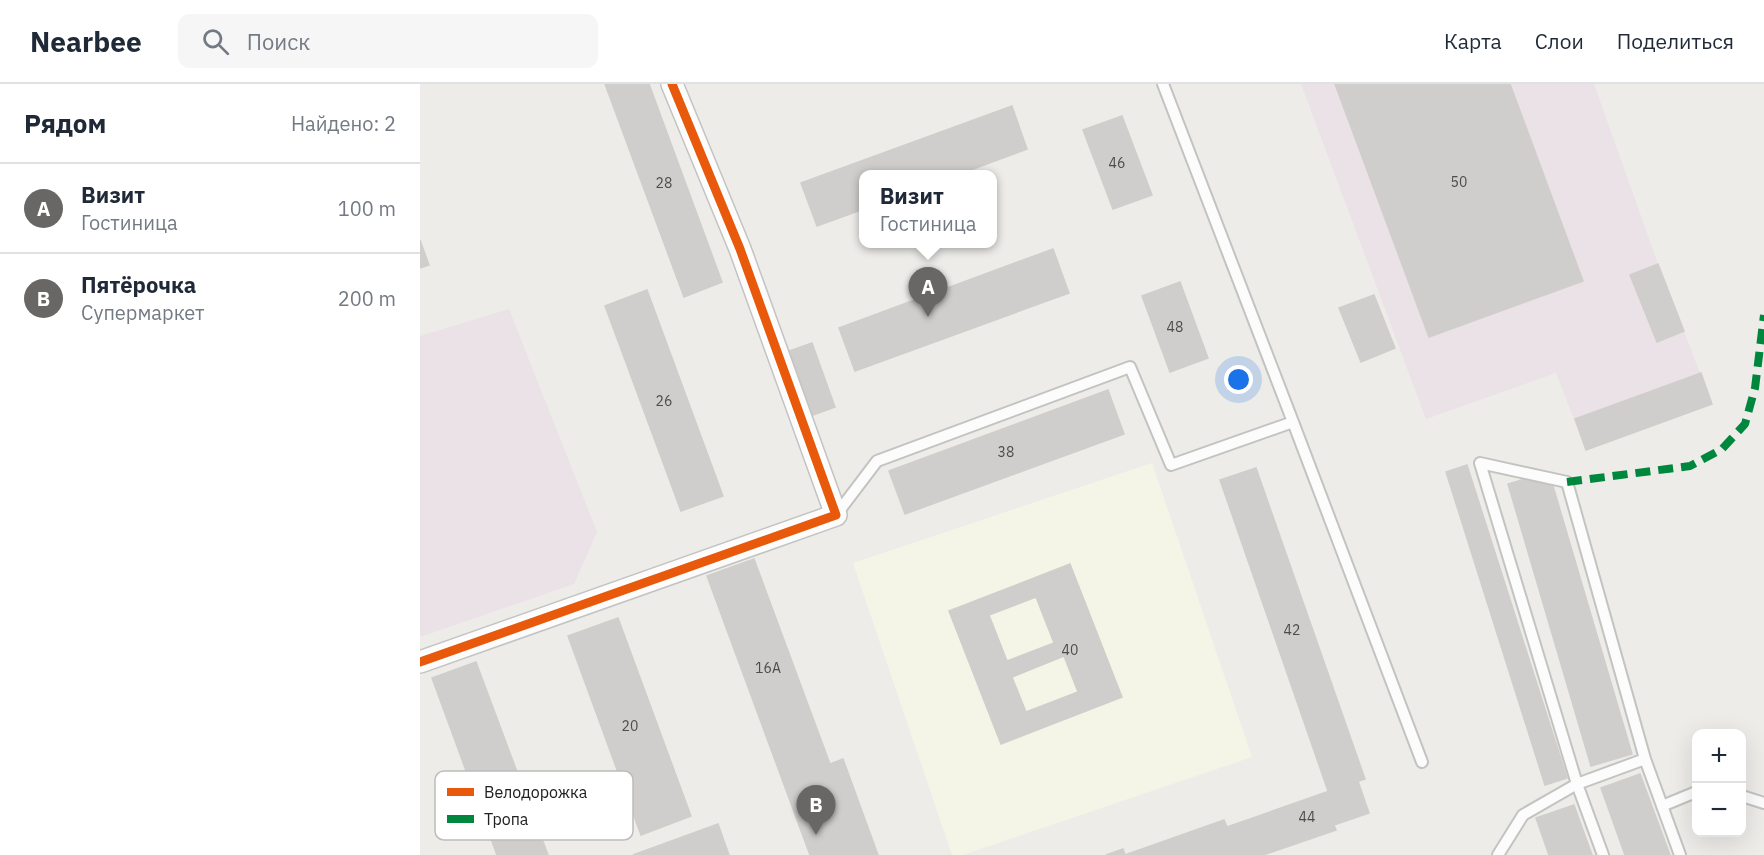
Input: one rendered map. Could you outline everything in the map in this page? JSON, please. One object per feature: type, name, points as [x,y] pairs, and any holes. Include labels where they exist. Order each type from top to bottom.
[{"type":"street","points":[[420,662],[836,514],[740,249],[672,84]]},
{"type":"lane","points":[[1163,84],[1422,762]]},
{"type":"lane","points":[[836,514],[877,461],[1130,367],[1171,465],[1293,422]]},
{"type":"lane","points":[[1603,855],[1577,784],[1480,463],[1567,482],[1645,759],[1680,855]]},
{"type":"lane","points":[[1498,855],[1523,815],[1577,784],[1645,759]]},
{"type":"lane","points":[[1662,806],[1692,794]]},
{"type":"lane","points":[[1746,797],[1764,803]]},
{"type":"shaded area","points":[[1301,84],[1594,84],[1658,264],[1712,404],[1586,450],[1556,373],[1426,419]]},
{"type":"shaded area","points":[[509,309],[597,532],[574,584],[420,637],[420,336]]},
{"type":"shaded area","points":[[1152,463],[1252,757],[963,855],[952,855],[853,563]]},
{"type":"building","points":[[605,84],[649,84],[722,282],[684,297]]},
{"type":"building","points":[[1335,84],[1510,84],[1583,281],[1429,337]]},
{"type":"building","points":[[1012,106],[1027,149],[970,170],[859,170],[859,211],[817,226],[801,183]]},
{"type":"building","points":[[1122,116],[1152,195],[1113,209],[1083,130]]},
{"type":"building","points":[[420,240],[429,265],[420,268]]},
{"type":"building","points":[[1053,249],[1069,293],[855,371],[839,328]]},
{"type":"building","points":[[1658,264],[1684,331],[1657,342],[1630,275]]},
{"type":"building","points":[[1180,282],[1208,358],[1170,372],[1142,296]]},
{"type":"building","points":[[647,290],[723,496],[681,511],[605,306]]},
{"type":"building","points":[[1374,295],[1395,348],[1361,362],[1339,308]]},
{"type":"building","points":[[812,343],[835,407],[802,419],[778,355]]},
{"type":"building","points":[[1701,373],[1712,404],[1586,450],[1575,419]]},
{"type":"building","points":[[1108,390],[1124,434],[905,514],[889,471]]},
{"type":"building","points":[[1467,465],[1567,778],[1545,785],[1446,472]]},
{"type":"building","points":[[1256,468],[1365,779],[1328,791],[1220,480]]},
{"type":"building","points":[[1525,479],[1553,486],[1632,754],[1591,766],[1508,484]]},
{"type":"building","points":[[754,559],[830,764],[843,759],[878,855],[810,855],[707,576]]},
{"type":"building","points":[[1070,564],[1122,697],[1001,744],[949,611]],"holes":[[[1036,597],[1054,643],[1007,661],[989,615]],[[1064,656],[1078,692],[1026,712],[1012,677]]]},
{"type":"building","points":[[618,618],[691,816],[641,835],[633,813],[633,771],[618,771],[568,636]]},
{"type":"building","points":[[476,662],[517,771],[466,771],[432,678]]},
{"type":"building","points":[[1640,774],[1670,855],[1625,855],[1601,788]]},
{"type":"building","points":[[1358,781],[1369,813],[1334,825],[1336,830],[1263,855],[1125,855],[1224,820],[1227,827]]},
{"type":"building","points":[[1574,805],[1592,855],[1549,855],[1536,818]]},
{"type":"building","points":[[718,824],[729,855],[633,855]]},
{"type":"building","points":[[491,840],[542,840],[548,855],[497,855]]},
{"type":"building","points":[[1123,849],[1125,855],[1106,855]]},
{"type":"marked path","points":[[1567,482],[1690,466],[1722,449],[1745,424],[1755,388],[1764,315]]},
{"type":"cycle path","points":[[420,662],[836,515],[740,249],[672,84]]},
{"type":"place","name":"Визит","points":[[928,317]]},
{"type":"place","name":"Пятёрочка","points":[[816,835]]}]
